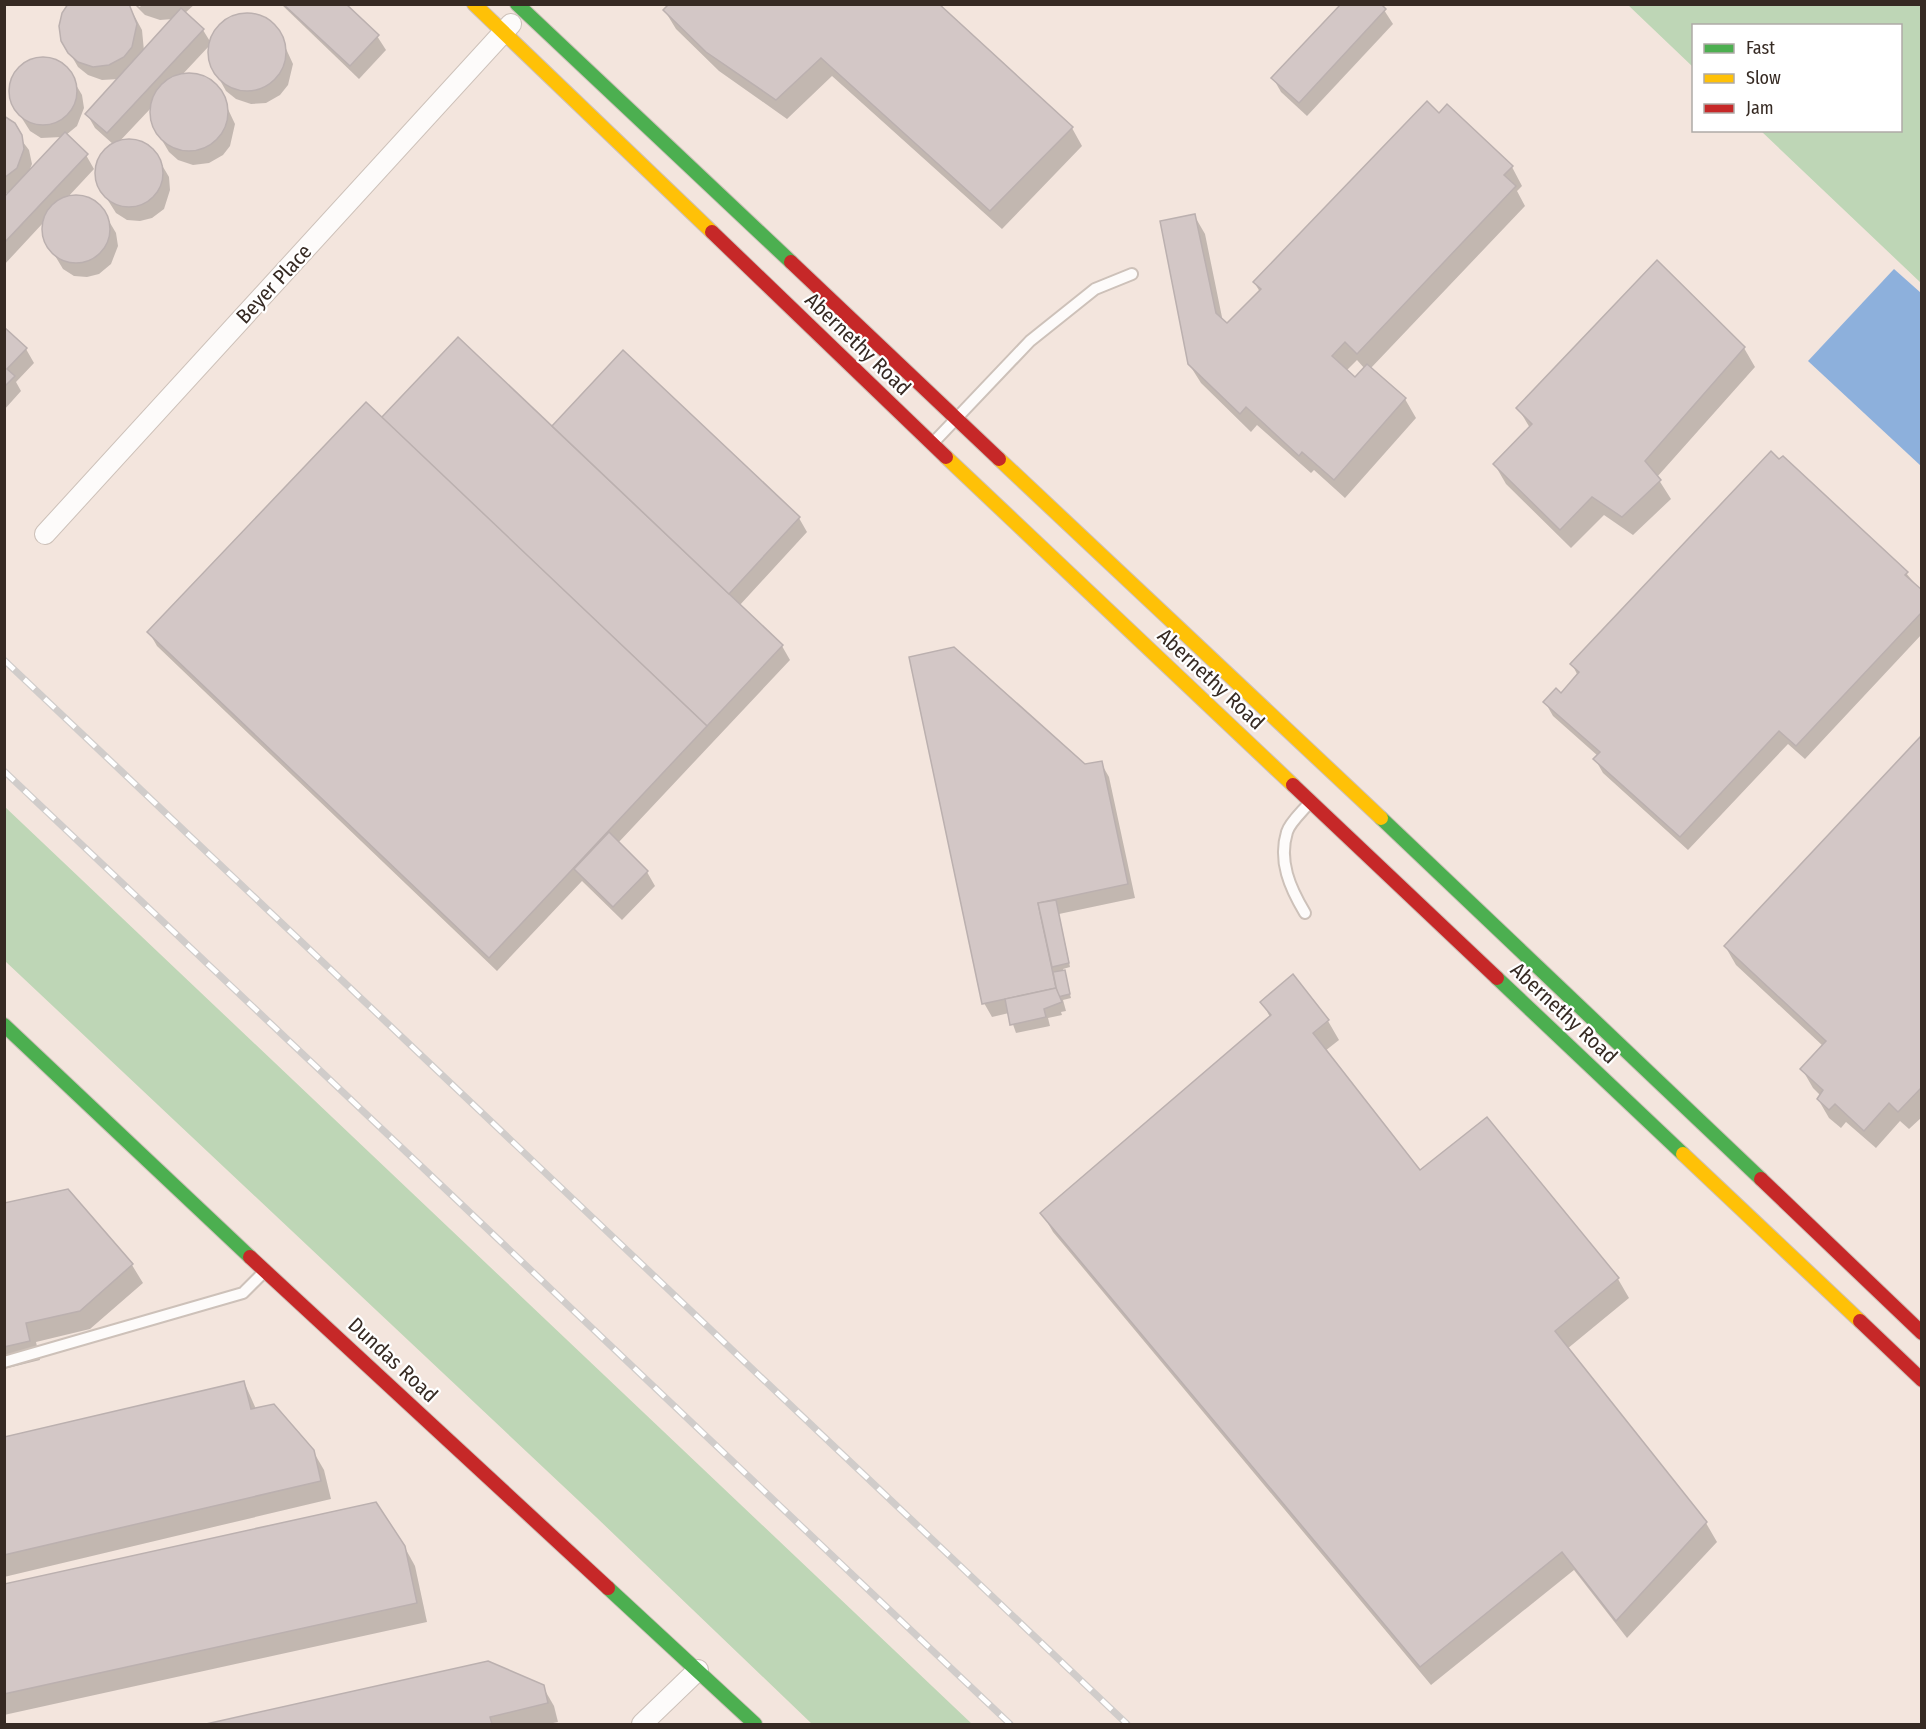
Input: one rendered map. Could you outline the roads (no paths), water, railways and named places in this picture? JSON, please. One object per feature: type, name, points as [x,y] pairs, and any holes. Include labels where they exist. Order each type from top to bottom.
[{"type":"main road","name":"Abernethy Road","points":[[474,4],[932,444],[1311,802],[1369,832],[1896,1332],[1922,1333]]},
{"type":"main road","name":"Abernethy Road","points":[[521,6],[956,419],[1369,832],[1896,1332],[1922,1380]]},
{"type":"main road","name":"Dundas Road","points":[[4,1024],[265,1271],[755,1725]]},
{"type":"street","name":"Beyer Place","points":[[45,534],[504,33],[521,6]]},
{"type":"street","points":[[642,1725],[698,1670]]},
{"type":"lane","points":[[932,444],[1030,341],[1095,290],[1132,274]]},
{"type":"lane","points":[[1305,913],[1291,889],[1284,859],[1287,830],[1311,802]]},
{"type":"lane","points":[[4,1362],[243,1293],[265,1271]]},
{"type":"water","points":[[1894,269],[1921,293],[1921,466],[1808,361]]},
{"type":"railway","points":[[4,660],[1127,1724]]},
{"type":"railway","points":[[4,771],[1010,1724]]}]
